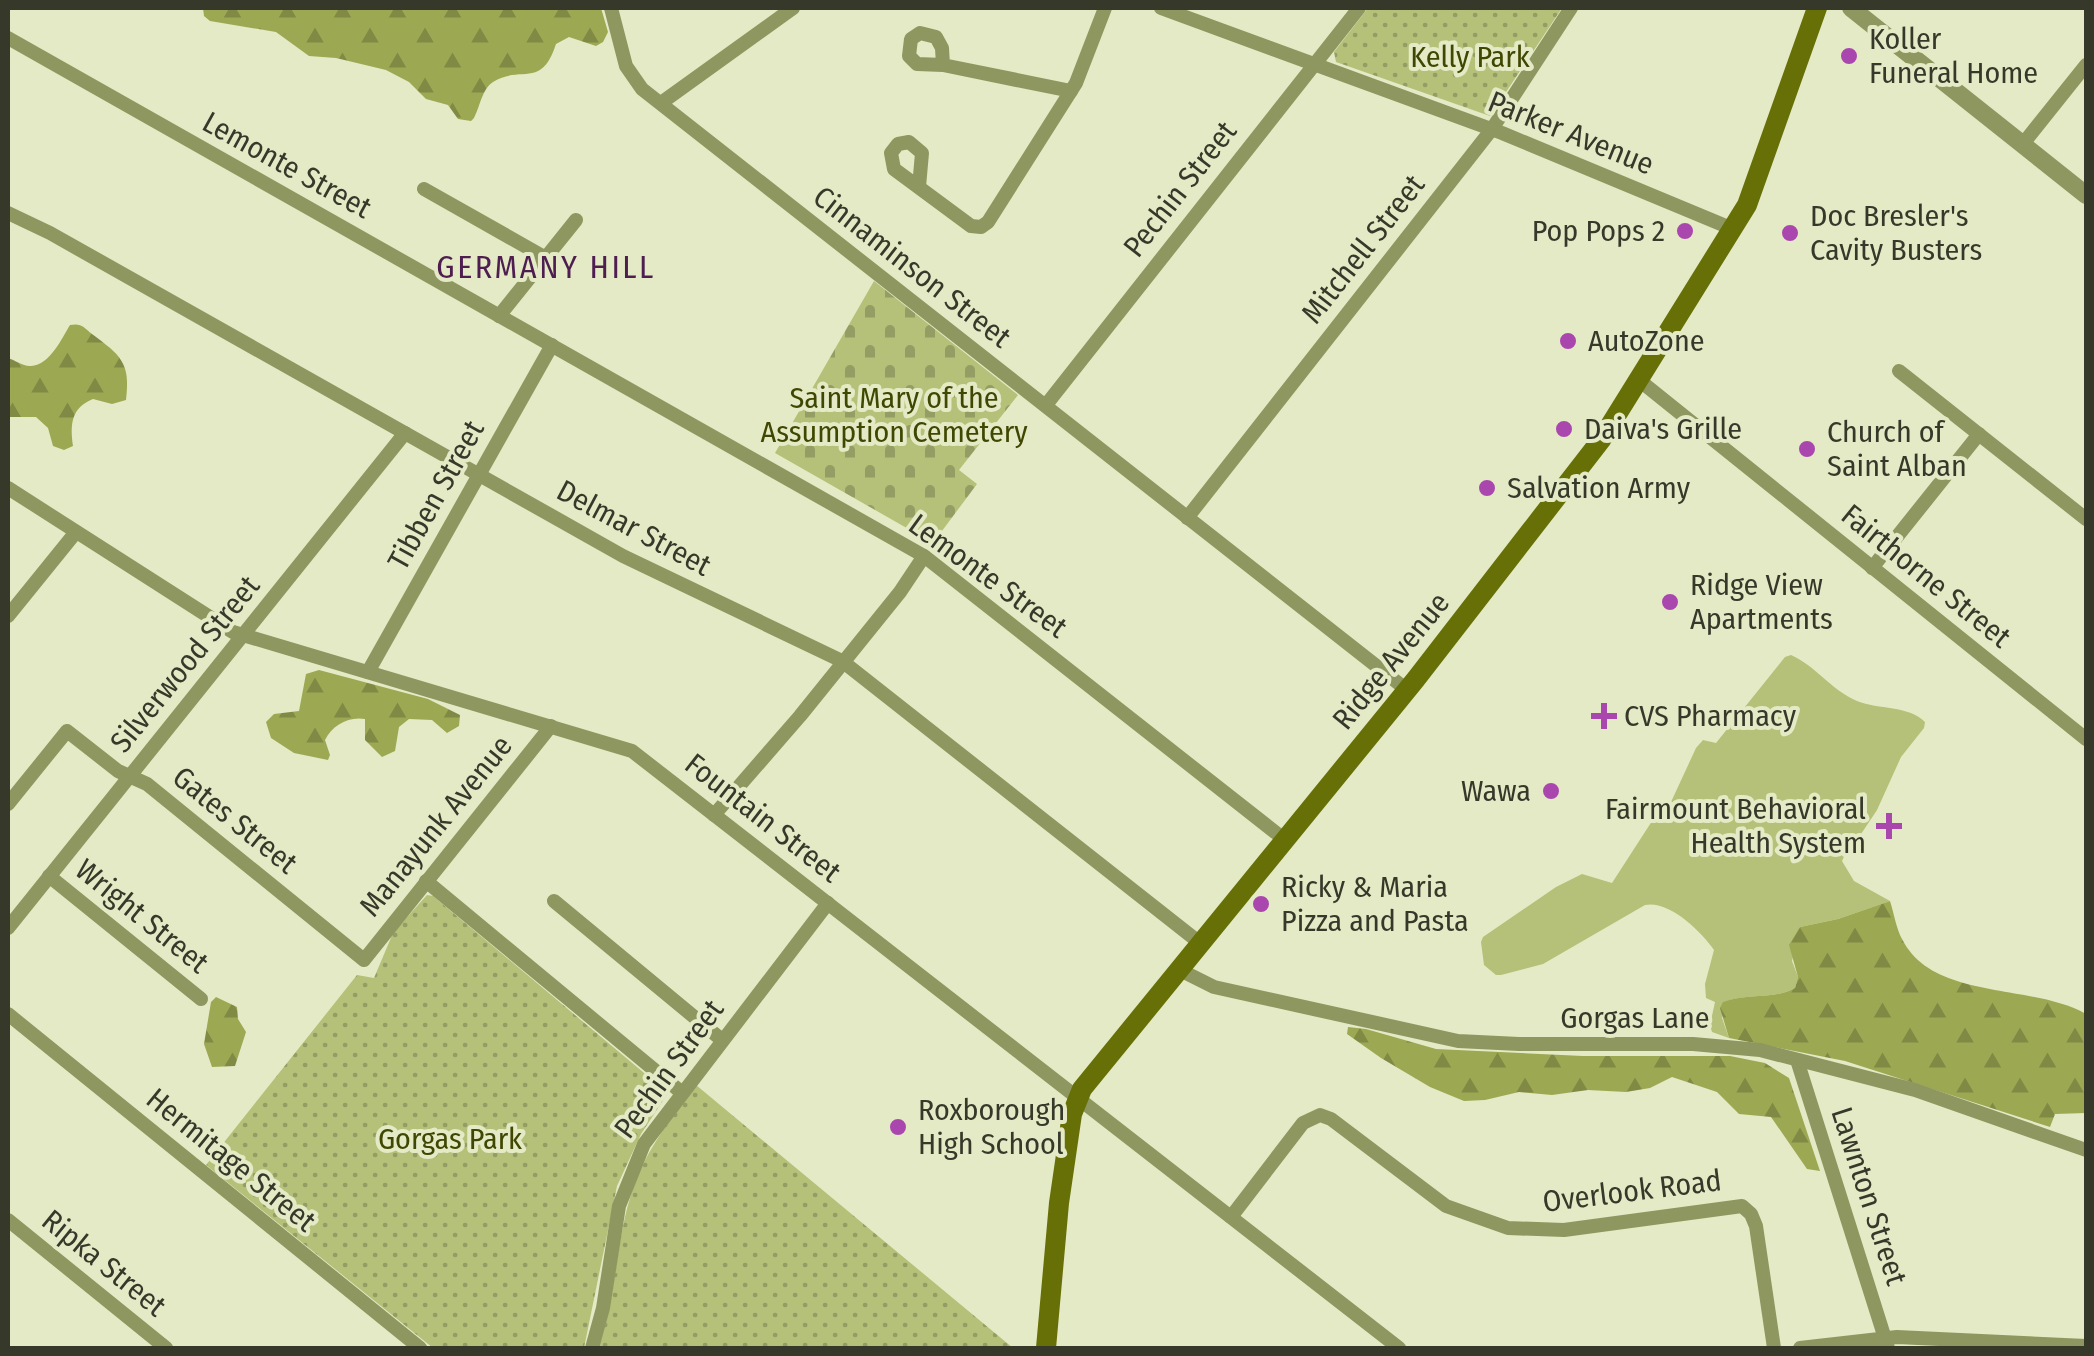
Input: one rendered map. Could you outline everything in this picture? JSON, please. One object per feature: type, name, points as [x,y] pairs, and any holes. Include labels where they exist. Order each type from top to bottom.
[{"type":"main road","name":"Ridge Avenue","points":[[1046,1348],[1053,1250],[1069,1134],[1078,1098],[1094,1072],[1408,690],[1573,479],[1734,229],[1753,192],[1817,8]]},
{"type":"street","name":"Cinnaminson Street","points":[[612,8],[630,75],[660,103],[1408,690]]},
{"type":"street","points":[[660,103],[775,28],[793,8]]},
{"type":"street","points":[[919,186],[971,226],[985,225],[1072,91],[1105,8]]},
{"type":"street","name":"Parker Avenue","points":[[1161,8],[1492,130],[1734,229]]},
{"type":"street","name":"Pechin Street","points":[[1046,405],[1358,8]]},
{"type":"street","name":"Mitchell Street","points":[[1187,518],[1492,130],[1571,8]]},
{"type":"street","points":[[1851,8],[2086,195]]},
{"type":"street","name":"Lemonte Street","points":[[8,38],[924,556],[1285,840]]},
{"type":"street","points":[[943,65],[1072,91]]},
{"type":"street","points":[[2022,144],[2086,65]]},
{"type":"street","points":[[424,189],[546,258]]},
{"type":"street","name":"Delmar Street","points":[[8,212],[634,562],[842,661],[1200,942]]},
{"type":"street","points":[[499,316],[576,220]]},
{"type":"street","name":"Tibben Street","points":[[368,672],[552,346]]},
{"type":"street","points":[[1899,371],[2086,519]]},
{"type":"street","name":"Fairthorne Street","points":[[1638,380],[2086,739]]},
{"type":"street","name":"Silverwood Street","points":[[8,928],[405,433]]},
{"type":"street","points":[[1872,568],[1979,434]]},
{"type":"street","name":"Fountain Street","points":[[8,488],[243,636],[632,751],[1231,1217],[1390,1346]]},
{"type":"street","points":[[8,616],[76,532]]},
{"type":"street","points":[[714,815],[800,716],[900,592],[924,556]]},
{"type":"street","name":"Manayunk Avenue","points":[[364,960],[551,726]]},
{"type":"street","name":"Gates Street","points":[[8,804],[67,731],[147,784],[364,960]]},
{"type":"street","name":"Wright Street","points":[[49,876],[201,999]]},
{"type":"street","points":[[426,880],[681,1092]]},
{"type":"street","points":[[554,901],[722,1040]]},
{"type":"street","name":"Pechin Street","points":[[592,1348],[603,1308],[612,1236],[624,1191],[644,1144],[828,903]]},
{"type":"street","name":"Gorgas Lane","points":[[1178,969],[1214,986],[1458,1041],[1721,1045],[1760,1050],[1914,1090],[2086,1150]]},
{"type":"street","name":"Hermitage Street","points":[[8,1014],[420,1348]]},
{"type":"street","name":"Lawnton Street","points":[[1797,1060],[1887,1343]]},
{"type":"street","name":"Overlook Road","points":[[1231,1217],[1303,1123],[1316,1115],[1330,1119],[1446,1206],[1508,1228],[1553,1231],[1731,1206],[1747,1210],[1756,1226],[1774,1348]]},
{"type":"street","name":"Ripka Street","points":[[8,1220],[166,1348]]},
{"type":"street","points":[[1800,1348],[1887,1343],[2086,1346]]},
{"type":"green space","points":[[203,8],[601,8],[608,32],[596,46],[569,37],[556,44],[544,67],[493,82],[471,121],[458,119],[448,105],[426,99],[409,82],[386,70],[309,56],[276,32],[210,21]]},
{"type":"green space","name":"Kelly Park","points":[[1368,8],[1562,8],[1490,116],[1336,62],[1334,52]]},
{"type":"green space","name":"Saint Mary of the Assumption Cemetery","points":[[874,281],[1018,395],[959,470],[977,484],[933,543],[775,453]]},
{"type":"green space","points":[[70,325],[82,326],[116,354],[125,368],[127,387],[126,400],[112,404],[93,399],[80,407],[72,424],[73,446],[64,450],[53,446],[48,428],[36,417],[8,417],[8,358],[31,366],[44,361]]},
{"type":"green space","points":[[1791,655],[1857,701],[1902,710],[1925,722],[1901,757],[1877,810],[1861,834],[1851,841],[1842,861],[1854,881],[1890,901],[1800,927],[1792,961],[1798,977],[1795,988],[1724,1002],[1722,1018],[1729,1038],[1712,1032],[1710,1025],[1715,1002],[1706,998],[1705,984],[1714,950],[1693,926],[1664,907],[1645,905],[1543,964],[1501,975],[1484,965],[1483,937],[1556,887],[1582,874],[1612,883],[1654,818],[1671,802],[1696,748],[1703,740],[1716,743],[1785,657]]},
{"type":"green space","points":[[319,670],[428,699],[460,715],[459,726],[447,733],[432,720],[409,719],[399,727],[395,751],[382,757],[365,740],[365,719],[353,719],[328,735],[328,760],[294,753],[271,738],[266,722],[274,714],[299,711],[306,674]]},
{"type":"green space","name":"Gorgas Park","points":[[427,895],[433,896],[668,1093],[641,1134],[617,1186],[584,1348],[433,1348],[206,1165],[357,975],[374,978],[393,933]]},
{"type":"green space","points":[[1890,901],[1902,939],[1917,959],[1936,973],[1960,982],[2064,1004],[2086,1014],[2086,1113],[2055,1114],[2050,1127],[1845,1061],[1729,1038],[1720,1008],[1723,1002],[1795,988],[1798,977],[1789,945],[1800,927]]},
{"type":"green space","points":[[216,997],[237,1007],[238,1019],[246,1032],[235,1066],[212,1067],[204,1044],[211,1002]]},
{"type":"green space","points":[[1348,1027],[1436,1049],[1583,1056],[1730,1056],[1765,1063],[1789,1078],[1820,1171],[1807,1169],[1771,1117],[1739,1114],[1717,1092],[1672,1077],[1650,1088],[1626,1092],[1519,1092],[1464,1101],[1430,1087],[1381,1058],[1347,1034]]},
{"type":"green space","points":[[696,1085],[1013,1348],[598,1348],[635,1182],[658,1138]]},
{"type":"place","name":"Koller Funeral Home","points":[[1849,56]]},
{"type":"place","name":"Pop Pops 2","points":[[1685,231]]},
{"type":"place","name":"Doc Bresler's Cavity Busters","points":[[1790,233]]},
{"type":"place","name":"AutoZone","points":[[1568,341]]},
{"type":"place","name":"Daiva's Grille","points":[[1564,429]]},
{"type":"place","name":"Church of Saint Alban","points":[[1807,449]]},
{"type":"place","name":"Salvation Army","points":[[1487,488]]},
{"type":"place","name":"Ridge View Apartments","points":[[1670,602]]},
{"type":"place","name":"CVS Pharmacy","points":[[1604,716]]},
{"type":"place","name":"Wawa","points":[[1551,791]]},
{"type":"place","name":"Fairmount Behavioral Health System","points":[[1889,826]]},
{"type":"place","name":"Ricky & Maria Pizza and Pasta","points":[[1261,904]]},
{"type":"place","name":"Roxborough High School","points":[[898,1127]]},
{"type":"district","name":"GERMANY HILL","points":[[546,267]]}]
